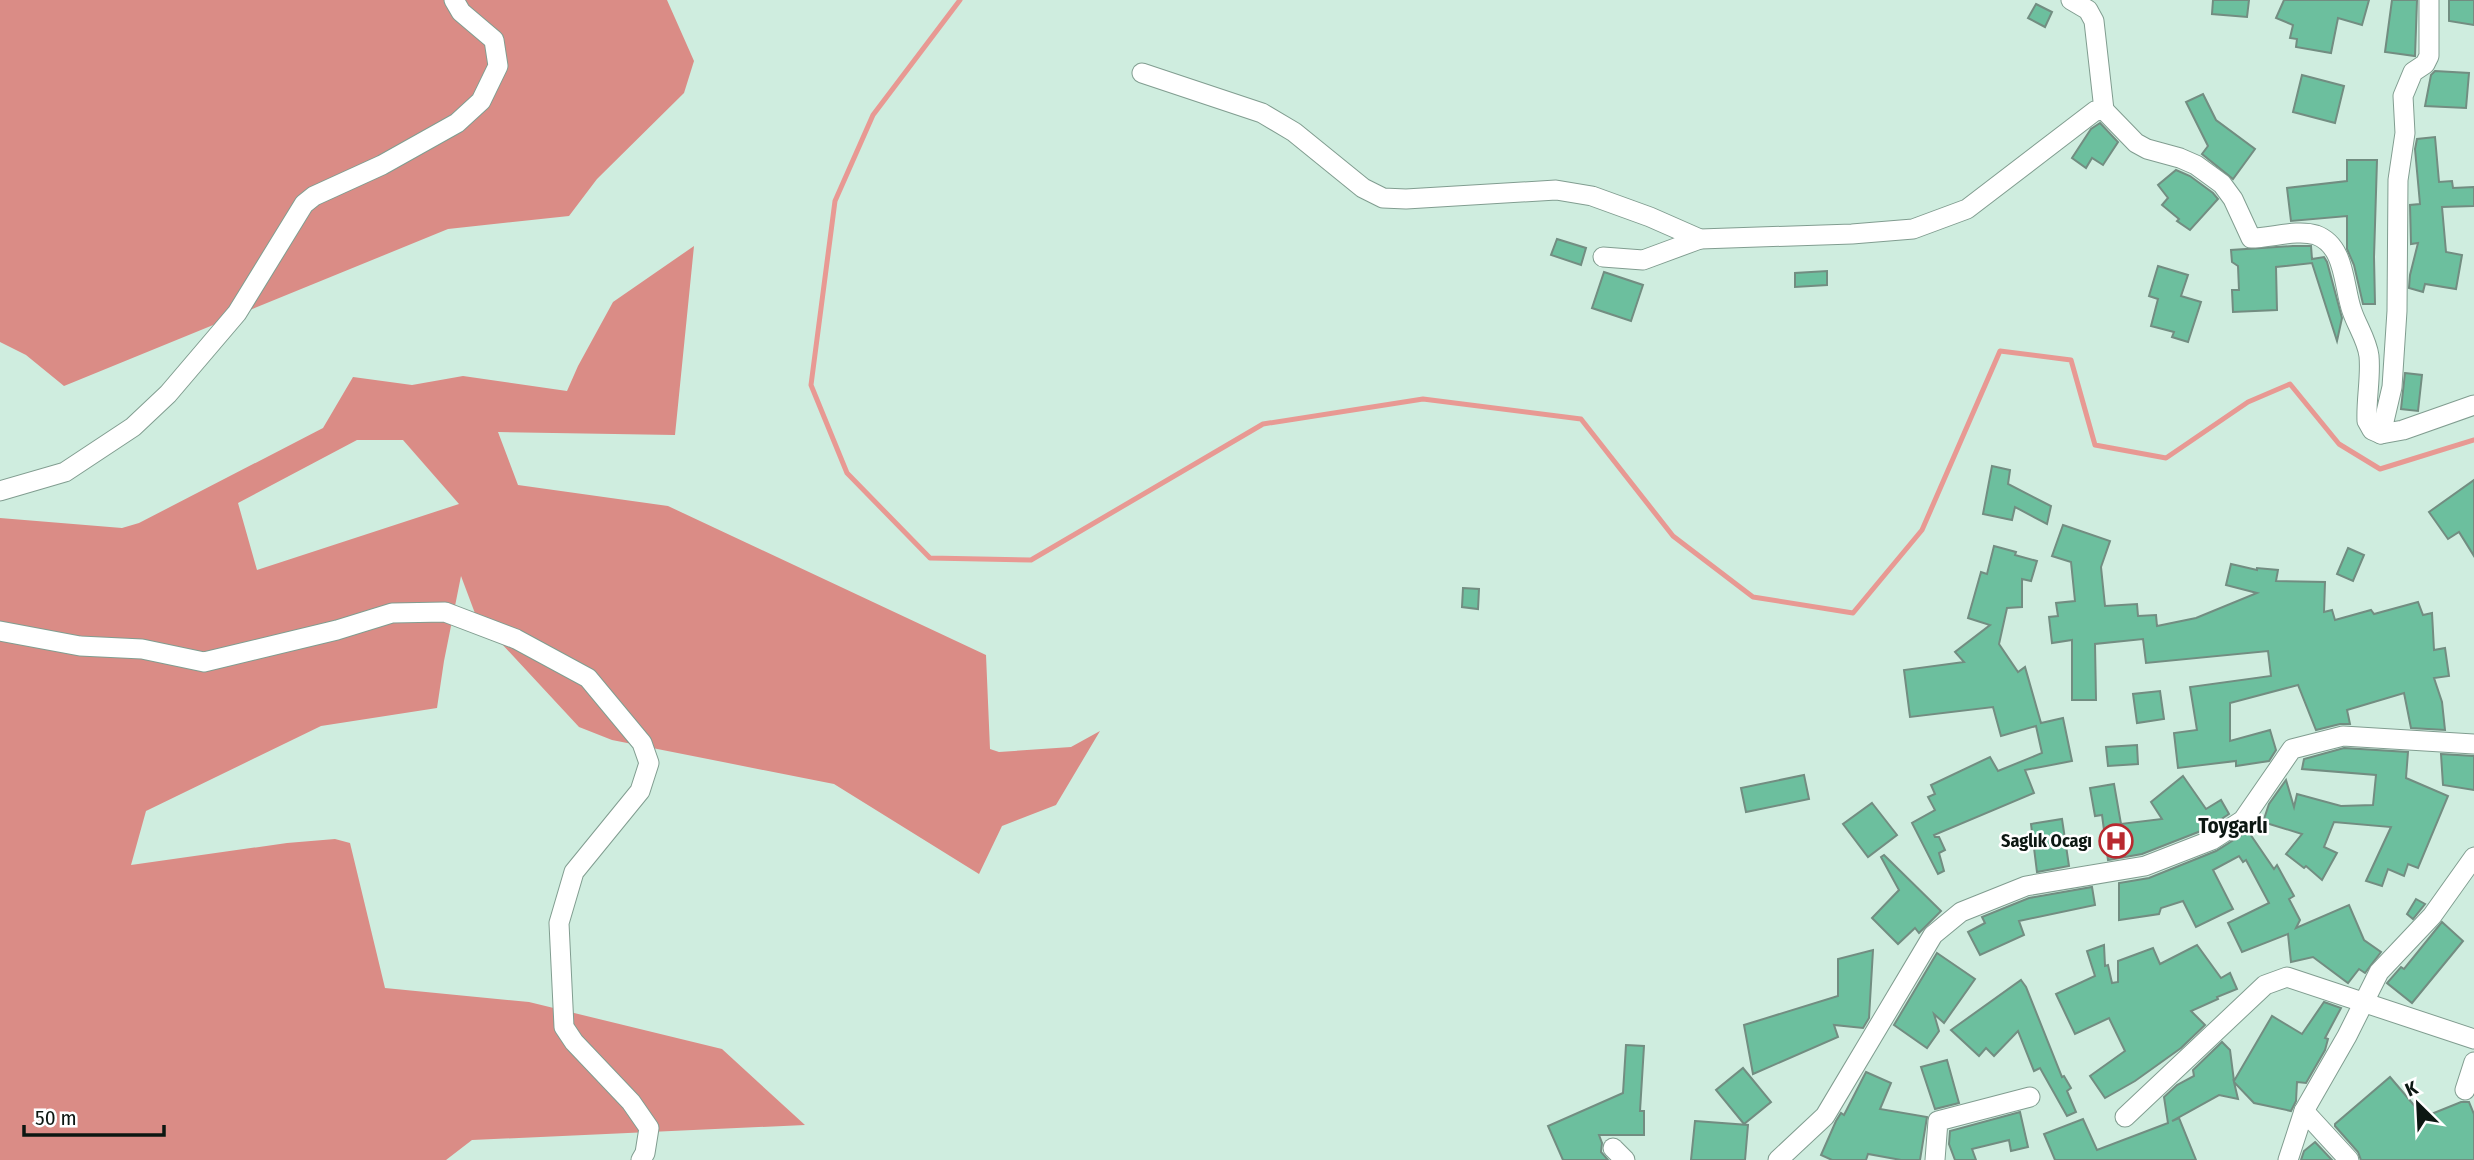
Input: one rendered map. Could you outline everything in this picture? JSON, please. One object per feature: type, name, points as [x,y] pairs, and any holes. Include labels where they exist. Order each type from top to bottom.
[{"type":"street","points":[[0,491],[65,472],[134,427],[168,394],[237,313],[304,204],[314,195],[382,165],[457,123],[481,101],[498,66],[494,40],[461,12],[454,0]]},
{"type":"street","points":[[2071,0],[2088,10],[2094,21],[2104,110],[2136,143],[2196,165],[2222,184],[2233,199],[2251,238],[2306,234],[2315,235],[2329,244],[2340,261],[2350,308],[2366,344],[2369,357],[2367,421],[2372,430],[2381,434],[2403,430],[2474,405]]},
{"type":"street","points":[[2381,434],[2392,387],[2397,312],[2398,180],[2405,133],[2403,96],[2413,72],[2426,64],[2429,56],[2429,0]]},
{"type":"street","points":[[1142,73],[1262,113],[1294,132],[1363,188],[1383,198],[1556,190],[1592,196],[1700,239]]},
{"type":"street","points":[[1603,257],[1643,260],[1700,239],[1852,234],[1913,229],[1967,209],[2095,111],[2104,110]]},
{"type":"street","points":[[0,631],[80,646],[142,649],[204,662],[337,630],[392,613],[444,612],[516,639],[588,678],[642,743],[649,763],[640,791],[574,872],[559,923],[564,1027],[574,1042],[631,1102],[649,1128],[645,1153],[641,1160]]},
{"type":"street","points":[[1778,1160],[1825,1116],[1933,935],[1961,912],[2026,886],[2144,866],[2212,840],[2243,820],[2292,749],[2343,736],[2474,744]]},
{"type":"street","points":[[2288,1160],[2304,1111],[2347,1036],[2379,972],[2432,916],[2474,857]]},
{"type":"street","points":[[2126,1117],[2265,985],[2287,977],[2474,1039]]},
{"type":"street","points":[[2465,1090],[2474,1062]]},
{"type":"street","points":[[1935,1160],[1938,1121],[2030,1097]]},
{"type":"street","points":[[2304,1111],[2348,1160]]},
{"type":"shaded area","points":[[0,0],[667,0],[694,61],[684,93],[597,179],[569,216],[448,229],[64,386],[26,355],[0,342]]},
{"type":"shaded area","points":[[694,246],[675,435],[498,432],[518,485],[668,506],[986,655],[990,749],[999,752],[1071,747],[1100,731],[1056,805],[1002,826],[979,874],[834,784],[612,740],[579,727],[476,616],[461,576],[437,708],[321,726],[146,811],[131,865],[287,843],[335,839],[350,843],[385,988],[529,1002],[722,1049],[805,1125],[472,1140],[446,1160],[0,1160],[0,518],[122,528],[139,523],[323,428],[353,377],[412,385],[463,376],[567,391],[613,302]],"holes":[[[357,440],[403,440],[459,504],[257,570],[238,503]]]},
{"type":"building","points":[[2213,0],[2249,0],[2247,17],[2212,14]]},
{"type":"building","points":[[2284,0],[2369,0],[2362,25],[2338,18],[2331,53],[2296,47],[2297,39],[2290,38],[2293,25],[2276,18]]},
{"type":"building","points":[[2392,0],[2417,0],[2415,56],[2385,52]]},
{"type":"building","points":[[2449,0],[2474,0],[2474,25],[2449,21]]},
{"type":"building","points":[[2036,4],[2052,12],[2045,27],[2028,18]]},
{"type":"building","points":[[2435,71],[2469,73],[2466,108],[2425,106],[2431,75]]},
{"type":"building","points":[[2302,75],[2344,86],[2335,123],[2293,112]]},
{"type":"building","points":[[2203,94],[2216,120],[2255,149],[2233,179],[2202,154],[2208,146],[2186,102]]},
{"type":"building","points":[[2100,123],[2118,142],[2103,165],[2092,158],[2086,168],[2072,158],[2091,129]]},
{"type":"building","points":[[2435,137],[2439,182],[2452,181],[2453,188],[2474,187],[2474,206],[2442,207],[2446,252],[2462,255],[2456,289],[2425,284],[2423,292],[2409,288],[2418,243],[2411,244],[2410,205],[2420,204],[2415,149],[2417,139]]},
{"type":"building","points":[[2347,160],[2377,160],[2375,304],[2363,304],[2354,265],[2347,249],[2347,216],[2291,221],[2287,188],[2347,181]]},
{"type":"building","points":[[2176,170],[2190,176],[2218,199],[2190,230],[2162,205],[2168,198],[2158,185]]},
{"type":"building","points":[[1557,239],[1586,248],[1581,265],[1551,255]]},
{"type":"building","points":[[2311,246],[2312,259],[2324,257],[2327,262],[2342,318],[2337,341],[2312,263],[2276,267],[2277,310],[2233,312],[2232,290],[2239,290],[2238,266],[2232,262],[2231,250]]},
{"type":"building","points":[[2158,266],[2188,275],[2181,296],[2201,302],[2188,342],[2172,337],[2174,332],[2151,326],[2158,299],[2149,296]]},
{"type":"building","points":[[1827,271],[1827,285],[1795,287],[1795,273]]},
{"type":"building","points":[[1604,272],[1643,285],[1631,321],[1592,308]]},
{"type":"building","points":[[2405,373],[2422,375],[2418,411],[2401,409]]},
{"type":"building","points":[[1992,466],[2010,470],[2008,484],[2051,506],[2047,524],[2015,507],[2012,520],[1983,514]]},
{"type":"building","points":[[2474,480],[2474,556],[2459,532],[2448,539],[2429,512]]},
{"type":"building","points":[[2063,525],[2110,541],[2101,567],[2105,606],[2137,604],[2138,616],[2156,615],[2157,626],[2196,618],[2257,593],[2226,585],[2231,564],[2257,570],[2278,570],[2276,581],[2325,582],[2324,612],[2332,610],[2335,620],[2371,610],[2374,614],[2418,602],[2423,615],[2432,613],[2434,650],[2445,648],[2449,676],[2434,678],[2442,702],[2445,730],[2411,728],[2404,693],[2347,710],[2350,724],[2316,730],[2298,685],[2230,703],[2230,741],[2270,730],[2276,750],[2269,761],[2236,766],[2236,761],[2178,768],[2174,733],[2197,730],[2190,687],[2271,676],[2268,651],[2146,663],[2143,639],[2095,644],[2096,700],[2072,700],[2072,640],[2052,643],[2049,617],[2058,616],[2056,603],[2075,601],[2071,562],[2052,556]]},
{"type":"building","points":[[1994,546],[2037,561],[2031,581],[2022,579],[2022,607],[2007,608],[1999,644],[2018,672],[2025,667],[2041,723],[2063,718],[2072,761],[2025,770],[2034,793],[1934,835],[1939,837],[1945,850],[1939,853],[1944,871],[1938,874],[1912,823],[1935,810],[1928,797],[1935,794],[1931,785],[1990,757],[1998,771],[2042,753],[2036,726],[2001,736],[1993,707],[1910,717],[1904,670],[1964,662],[1955,652],[1990,625],[1968,618],[1981,572],[1987,574]]},
{"type":"building","points":[[2348,548],[2364,555],[2353,581],[2337,574]]},
{"type":"building","points":[[1463,588],[1479,589],[1478,609],[1462,607]]},
{"type":"building","points":[[2160,691],[2164,719],[2137,723],[2133,694]]},
{"type":"building","points":[[2137,745],[2138,764],[2108,766],[2106,747]]},
{"type":"building","points":[[2344,748],[2408,752],[2406,778],[2448,796],[2418,868],[2408,864],[2404,876],[2388,869],[2382,886],[2366,881],[2391,827],[2334,822],[2324,847],[2337,853],[2322,880],[2286,854],[2302,834],[2263,822],[2269,804],[2286,780],[2294,807],[2297,794],[2341,806],[2373,805],[2376,775],[2302,769],[2304,759]]},
{"type":"building","points":[[2441,754],[2474,756],[2474,790],[2443,785]]},
{"type":"building","points":[[1804,775],[1809,799],[1746,812],[1741,788]]},
{"type":"building","points":[[2183,776],[2206,809],[2221,800],[2229,814],[2206,829],[2142,854],[2108,860],[2102,815],[2095,816],[2090,788],[2114,784],[2121,824],[2162,819],[2151,802]]},
{"type":"building","points":[[1872,803],[1897,835],[1868,857],[1843,824]]},
{"type":"building","points":[[2062,819],[2069,866],[2037,872],[2031,824]]},
{"type":"building","points":[[2248,831],[2274,869],[2277,865],[2294,896],[2289,899],[2300,920],[2296,928],[2349,905],[2364,940],[2381,952],[2365,973],[2359,969],[2348,983],[2313,957],[2291,962],[2288,934],[2242,952],[2228,923],[2269,903],[2246,860],[2243,862],[2239,856],[2213,870],[2233,909],[2196,927],[2183,901],[2161,908],[2159,914],[2119,920],[2119,883],[2149,878],[2216,851]]},
{"type":"building","points":[[1884,855],[1941,911],[1919,933],[1915,928],[1898,944],[1872,918],[1899,890],[1881,857]]},
{"type":"building","points":[[2092,887],[2095,905],[2019,921],[2024,935],[1980,955],[1968,932],[1985,923],[1982,917],[2029,898]]},
{"type":"building","points":[[2416,899],[2425,904],[2413,919],[2407,914]]},
{"type":"building","points":[[2442,922],[2463,941],[2412,1003],[2387,983],[2401,967],[2404,969]]},
{"type":"building","points":[[2104,945],[2105,966],[2108,965],[2112,983],[2118,982],[2118,961],[2153,948],[2160,964],[2197,945],[2221,978],[2230,973],[2237,989],[2191,1011],[2205,1025],[2181,1048],[2135,1081],[2105,1098],[2090,1076],[2125,1051],[2109,1018],[2075,1034],[2056,994],[2095,976],[2087,951]]},
{"type":"building","points":[[1873,950],[1869,1018],[1863,1028],[1834,1025],[1838,1037],[1753,1074],[1744,1025],[1838,996],[1838,959]]},
{"type":"building","points":[[1937,953],[1975,979],[1944,1023],[1934,1014],[1939,1031],[1927,1048],[1894,1025]]},
{"type":"building","points":[[2021,980],[2062,1077],[2064,1076],[2071,1088],[2067,1091],[2076,1112],[2067,1116],[2040,1068],[2034,1071],[2018,1031],[1994,1056],[1986,1048],[1979,1056],[1951,1030]]},
{"type":"building","points":[[2324,1002],[2341,1008],[2325,1038],[2328,1039],[2325,1050],[2306,1083],[2297,1082],[2296,1101],[2291,1111],[2254,1103],[2234,1082],[2238,1099],[2219,1095],[2172,1121],[2179,1118],[2196,1160],[2055,1160],[2044,1134],[2083,1119],[2097,1150],[2168,1123],[2164,1097],[2177,1085],[2194,1076],[2193,1070],[2222,1042],[2230,1050],[2234,1081],[2272,1016],[2302,1034]]},
{"type":"building","points":[[1626,1045],[1644,1046],[1640,1111],[1644,1111],[1644,1135],[1599,1135],[1601,1152],[1608,1160],[1563,1160],[1548,1126],[1623,1093]]},
{"type":"building","points":[[1947,1060],[1959,1103],[1935,1109],[1921,1067]]},
{"type":"building","points":[[1743,1068],[1771,1102],[1744,1124],[1716,1090]]},
{"type":"building","points":[[1866,1072],[1891,1083],[1880,1109],[1927,1117],[1920,1160],[1901,1160],[1868,1154],[1866,1160],[1832,1160],[1821,1155],[1836,1121],[1841,1113],[1844,1115]]},
{"type":"building","points":[[2390,1077],[2424,1117],[2461,1102],[2469,1102],[2474,1114],[2474,1160],[2361,1160],[2358,1152],[2335,1124]]},
{"type":"building","points":[[2020,1112],[2028,1147],[2011,1151],[2009,1140],[1972,1149],[1976,1160],[1955,1160],[1949,1144],[1950,1131]]},
{"type":"building","points":[[1695,1121],[1748,1125],[1745,1160],[1691,1160]]},
{"type":"building","points":[[2315,1142],[2332,1160],[2301,1160],[2304,1151]]},
{"type":"waterway","points":[[960,0],[873,115],[835,201],[811,385],[847,473],[930,558],[1031,560],[1263,424],[1423,399],[1581,419],[1673,536],[1753,597],[1853,613],[1922,530],[2000,351],[2071,360],[2095,445],[2166,458],[2248,402],[2290,384],[2339,444],[2380,469],[2474,440]]},
{"type":"place","name":"Saglık Ocagı","points":[[2116,841]]},
{"type":"district","name":"Toygarlı","points":[[2233,826]]}]
